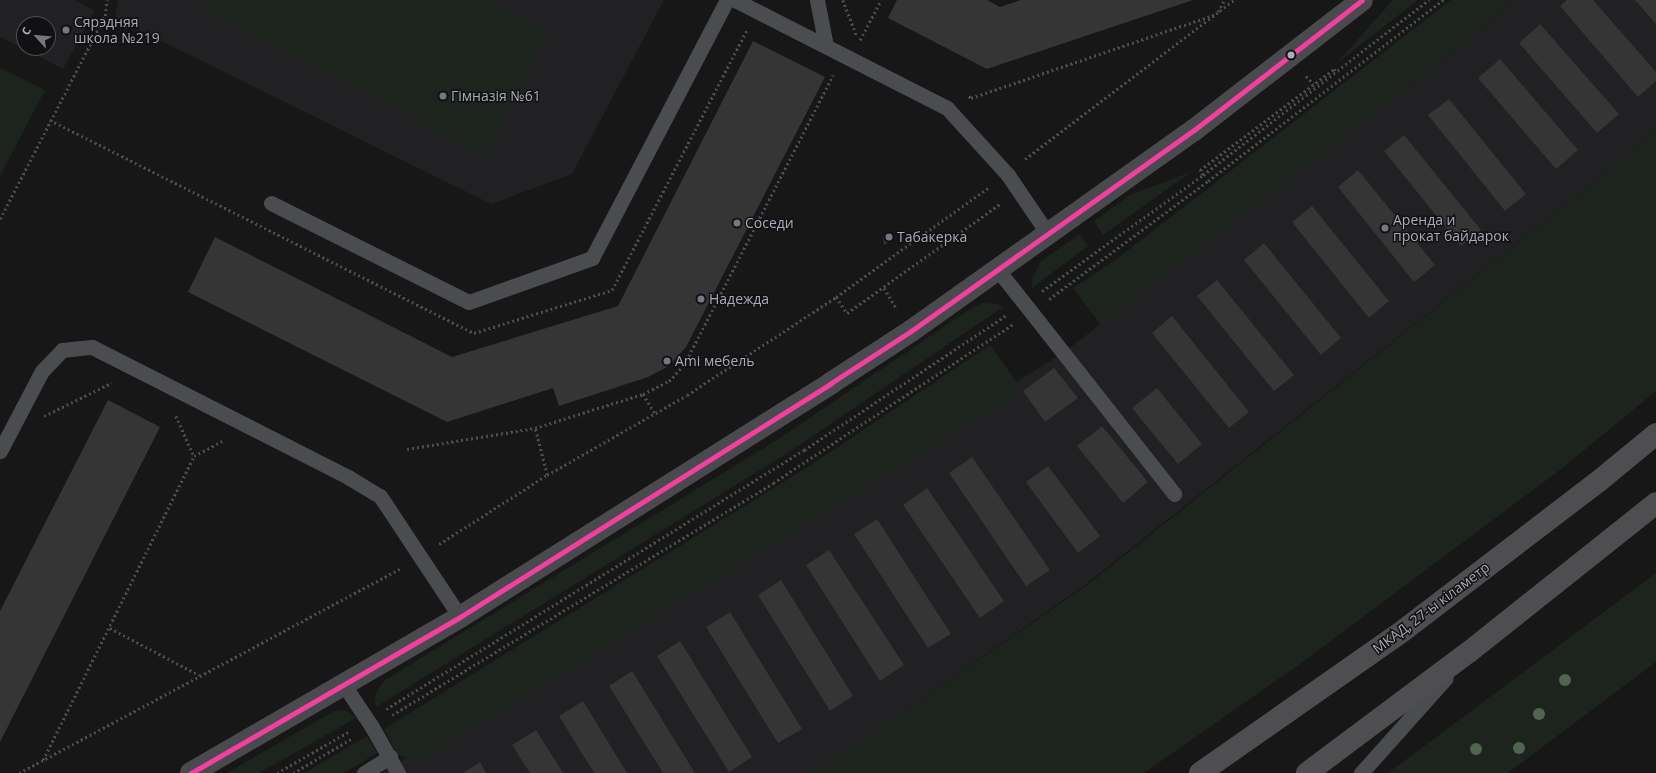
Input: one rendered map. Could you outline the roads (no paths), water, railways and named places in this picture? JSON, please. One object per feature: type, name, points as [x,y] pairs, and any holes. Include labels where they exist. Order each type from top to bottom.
[{"type":"highway","name":"МКАД, 27-ы кіламетр","points":[[1200,773],[1404,630],[1599,481],[1656,434]]},
{"type":"highway","points":[[1307,773],[1469,652],[1656,503]]},
{"type":"main road","points":[[191,773],[460,617],[831,384],[998,270],[1194,130],[1362,0]]},
{"type":"lane","points":[[271,203],[469,302],[592,258],[727,0]]},
{"type":"lane","points":[[735,0],[947,108],[1008,174],[1048,234]]},
{"type":"lane","points":[[817,0],[826,46]]},
{"type":"lane","points":[[998,270],[1174,494]]},
{"type":"lane","points":[[0,451],[42,371],[62,350],[92,347],[348,477],[380,496],[460,617]]},
{"type":"lane","points":[[1361,773],[1469,652]]},
{"type":"lane","points":[[344,684],[370,724],[398,773]]},
{"type":"lane","points":[[364,773],[390,757]]},
{"type":"place","name":"Сярэдняя школа №219","points":[[66,30]]},
{"type":"place","name":"Гімназія №61","points":[[443,96]]},
{"type":"place","name":"Соседи","points":[[737,223]]},
{"type":"place","name":"Аренда и прокат байдарок","points":[[1385,228]]},
{"type":"place","name":"Табакерка","points":[[889,237]]},
{"type":"place","name":"Надежда","points":[[701,299]]},
{"type":"place","name":"Ami мебель","points":[[667,361]]}]
